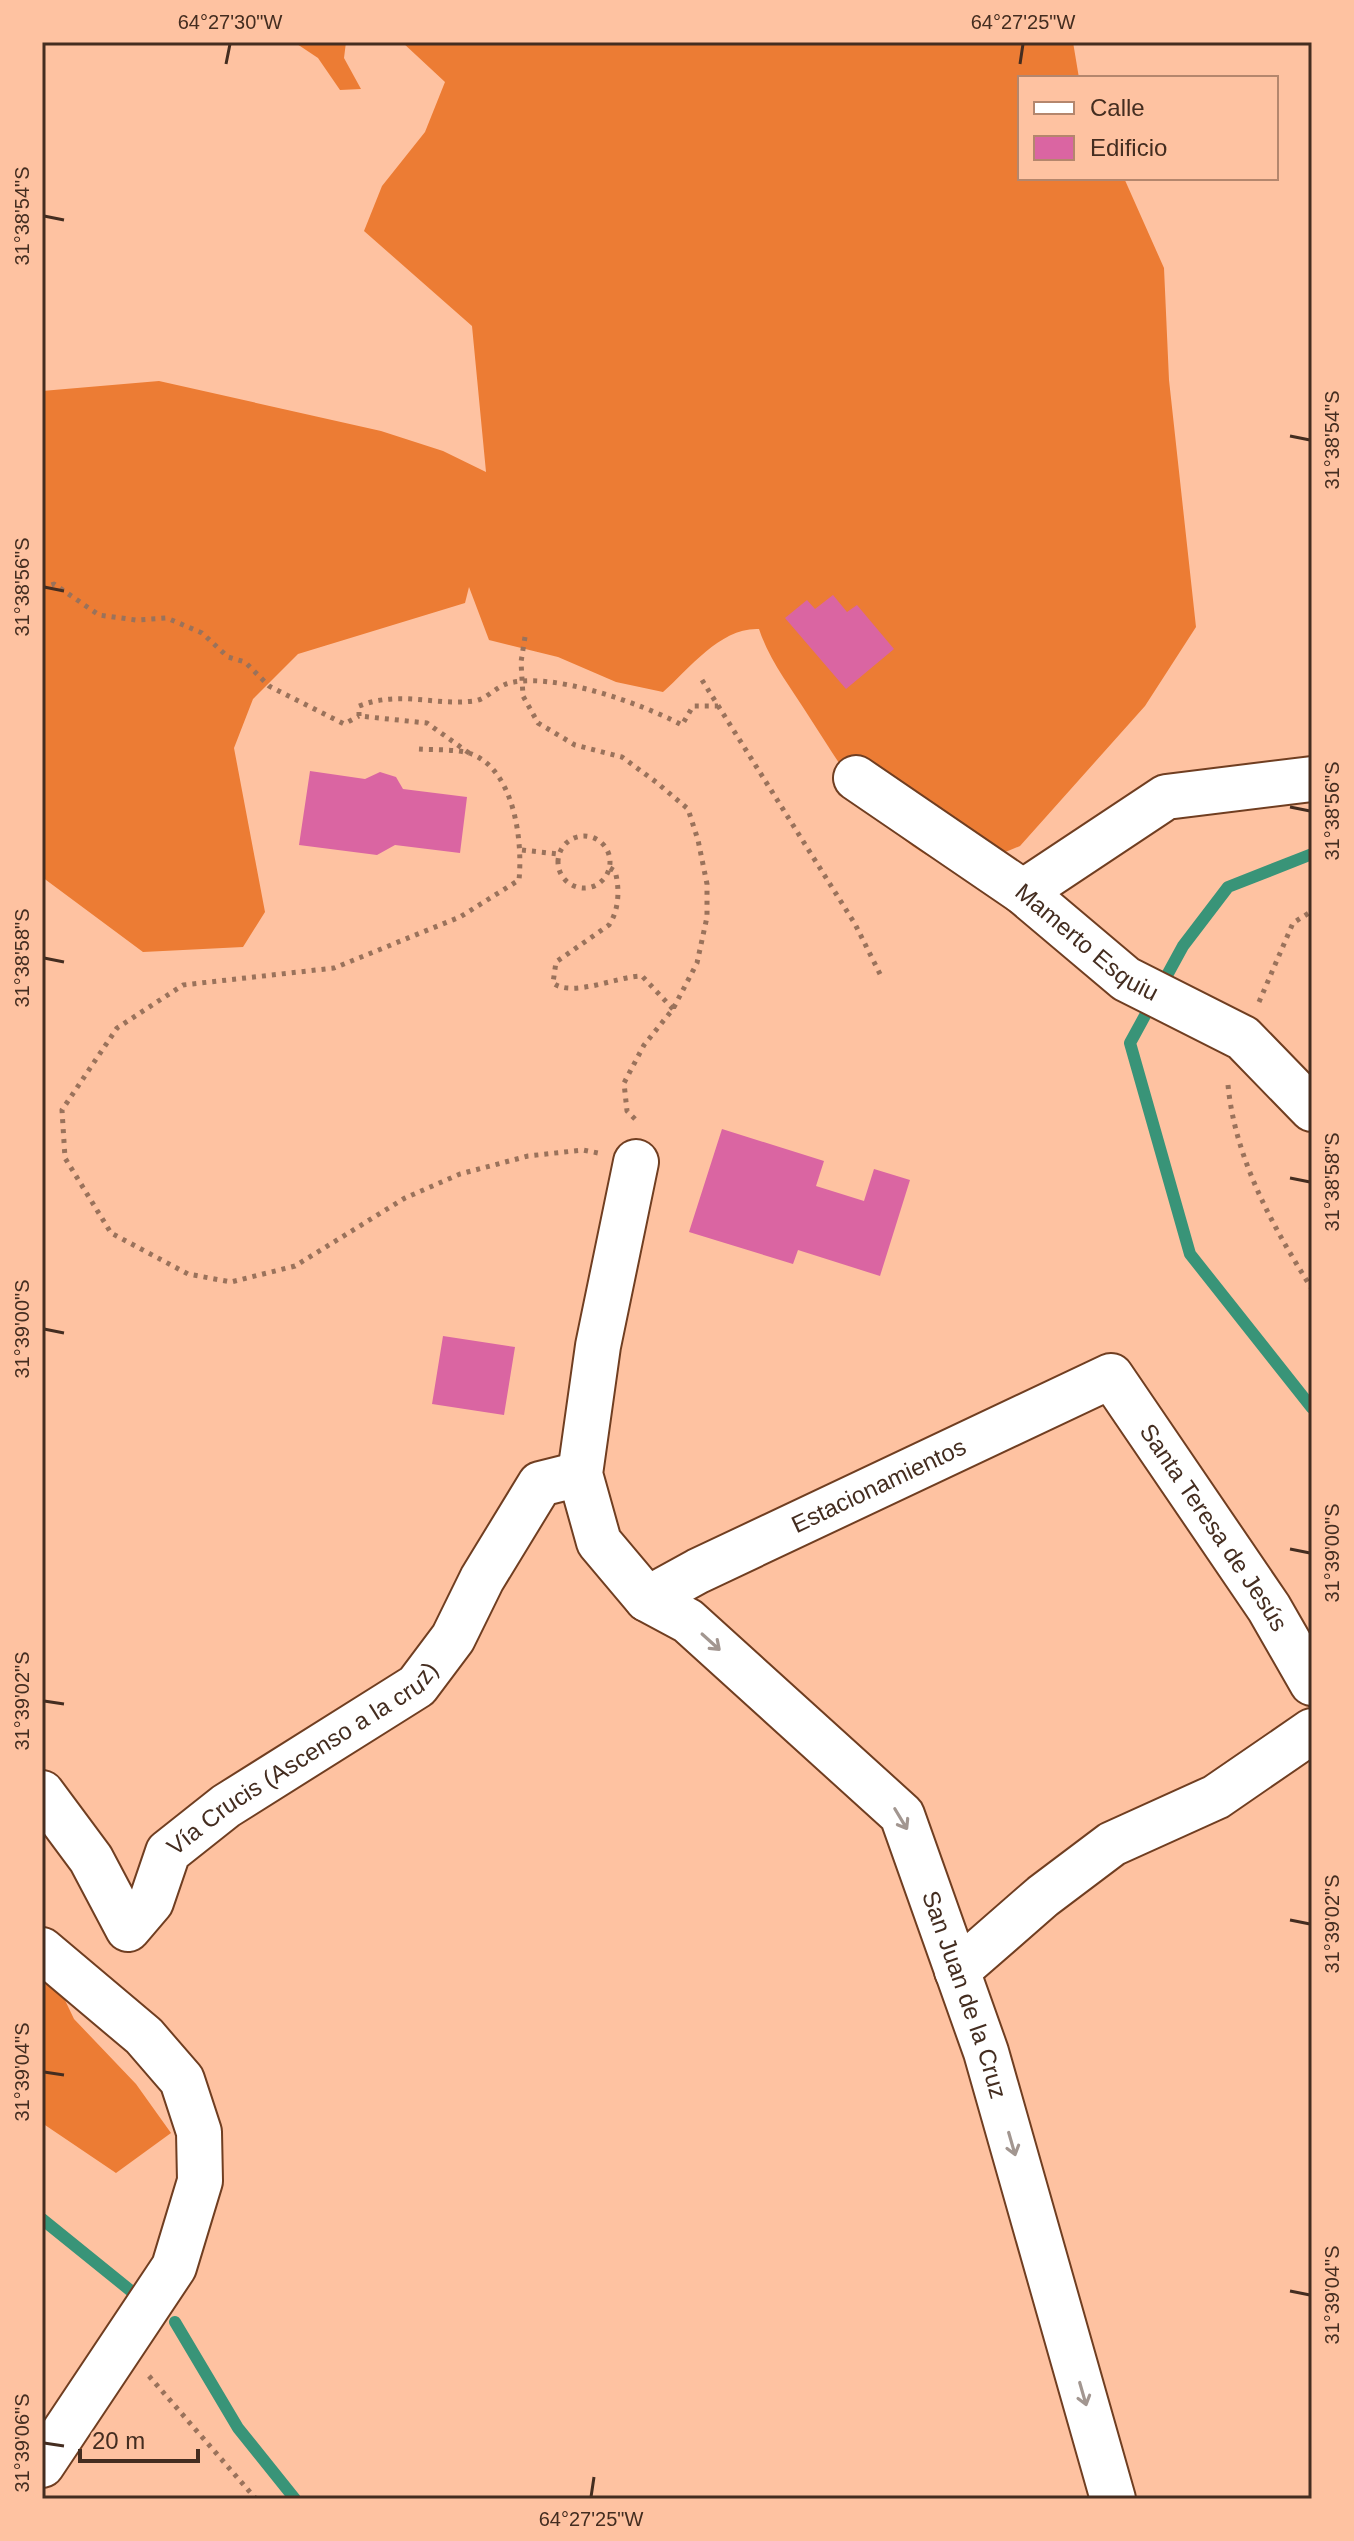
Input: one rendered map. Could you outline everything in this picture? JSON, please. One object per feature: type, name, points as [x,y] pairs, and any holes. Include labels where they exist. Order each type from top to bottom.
[{"type":"street","name":"Mamerto Esquiu","points":[[856,778],[1023,892],[1126,979],[1243,1038],[1312,1109]]},
{"type":"street","points":[[1023,892],[1166,797],[1312,779]]},
{"type":"street","points":[[637,1142],[598,1346],[580,1474],[599,1542],[647,1599]]},
{"type":"street","name":"Estacionamientos","points":[[647,1599],[698,1571],[1111,1376]]},
{"type":"street","name":"Santa Teresa de Jesús","points":[[1111,1376],[1269,1608],[1312,1683]]},
{"type":"street","name":"Vía Crucis (Ascenso a la cruz)","points":[[42,1793],[91,1859],[128,1929],[151,1902],[168,1852],[226,1806],[417,1686],[453,1638],[482,1579],[540,1484],[580,1474]]},
{"type":"street","name":"San Juan de la Cruz","points":[[647,1599],[688,1621],[902,1815],[986,2052],[1113,2499]]},
{"type":"street","points":[[957,1971],[1043,1896],[1112,1844],[1216,1797],[1312,1731]]},
{"type":"street","points":[[42,1950],[144,2036],[182,2080],[199,2132],[200,2181],[174,2267],[42,2465]]},
{"type":"path","points":[[42,588],[54,584],[99,615],[136,620],[167,618],[202,633],[228,657],[245,662],[269,686],[344,724],[359,716],[427,723],[497,772],[518,827],[522,850],[519,880],[460,917],[334,968],[183,985],[117,1028],[62,1110],[65,1158],[111,1233],[188,1274],[231,1282],[295,1266],[405,1198],[460,1174],[528,1156],[637,1142],[627,1111],[624,1083],[644,1045],[673,1009],[697,963],[707,917],[707,884],[688,809],[622,757],[575,745],[538,723],[523,696],[525,637]]},
{"type":"path","points":[[702,680],[855,924],[881,976]]},
{"type":"path","points":[[359,716],[359,706],[377,699],[419,697],[476,701],[507,684],[556,681],[650,708],[682,725],[693,706],[718,706]]},
{"type":"path","points":[[419,749],[470,753]]},
{"type":"path","points":[[610,868],[597,885],[575,886],[560,871],[558,854],[567,841],[588,836],[606,847],[610,868],[615,871],[618,884],[613,918],[609,925],[556,962],[553,983],[558,987],[578,989],[623,976],[642,976],[673,1009]]},
{"type":"path","points":[[522,850],[558,854]]},
{"type":"path","points":[[1312,911],[1293,923],[1227,1075],[1231,1119],[1273,1227],[1312,1289]]},
{"type":"path","points":[[122,2344],[256,2499]]},
{"type":"shaded area","points":[[294,42],[346,42],[344,58],[361,89],[340,90],[318,58]]},
{"type":"shaded area","points":[[402,42],[1073,42],[1079,76],[1018,76],[1018,180],[1125,180],[1164,268],[1169,380],[1196,627],[1145,706],[1020,846],[960,871],[910,844],[889,826],[854,785],[781,674],[759,629],[745,630],[719,642],[663,692],[616,682],[558,657],[489,640],[469,587],[465,603],[298,654],[253,699],[234,748],[265,912],[243,947],[143,952],[42,877],[42,391],[159,381],[381,431],[443,451],[486,472],[472,326],[364,231],[382,186],[425,132],[445,82]]},
{"type":"shaded area","points":[[42,1952],[74,2019],[136,2084],[171,2133],[116,2173],[42,2123]]},
{"type":"building","points":[[833,595],[847,612],[857,605],[894,649],[846,689],[785,618],[807,600],[815,609]]},
{"type":"building","points":[[310,771],[365,779],[380,772],[396,777],[403,789],[467,797],[460,853],[395,845],[377,855],[299,845]]},
{"type":"building","points":[[722,1129],[824,1161],[816,1186],[864,1201],[874,1169],[910,1180],[880,1276],[798,1250],[793,1264],[689,1232]]},
{"type":"building","points":[[443,1336],[515,1347],[504,1415],[432,1404]]},
{"type":"waterway","points":[[1312,854],[1228,887],[1183,946],[1130,1043],[1190,1254],[1312,1408]]},
{"type":"waterway","points":[[42,2219],[136,2295]]},
{"type":"waterway","points":[[175,2322],[238,2428],[295,2499]]}]
